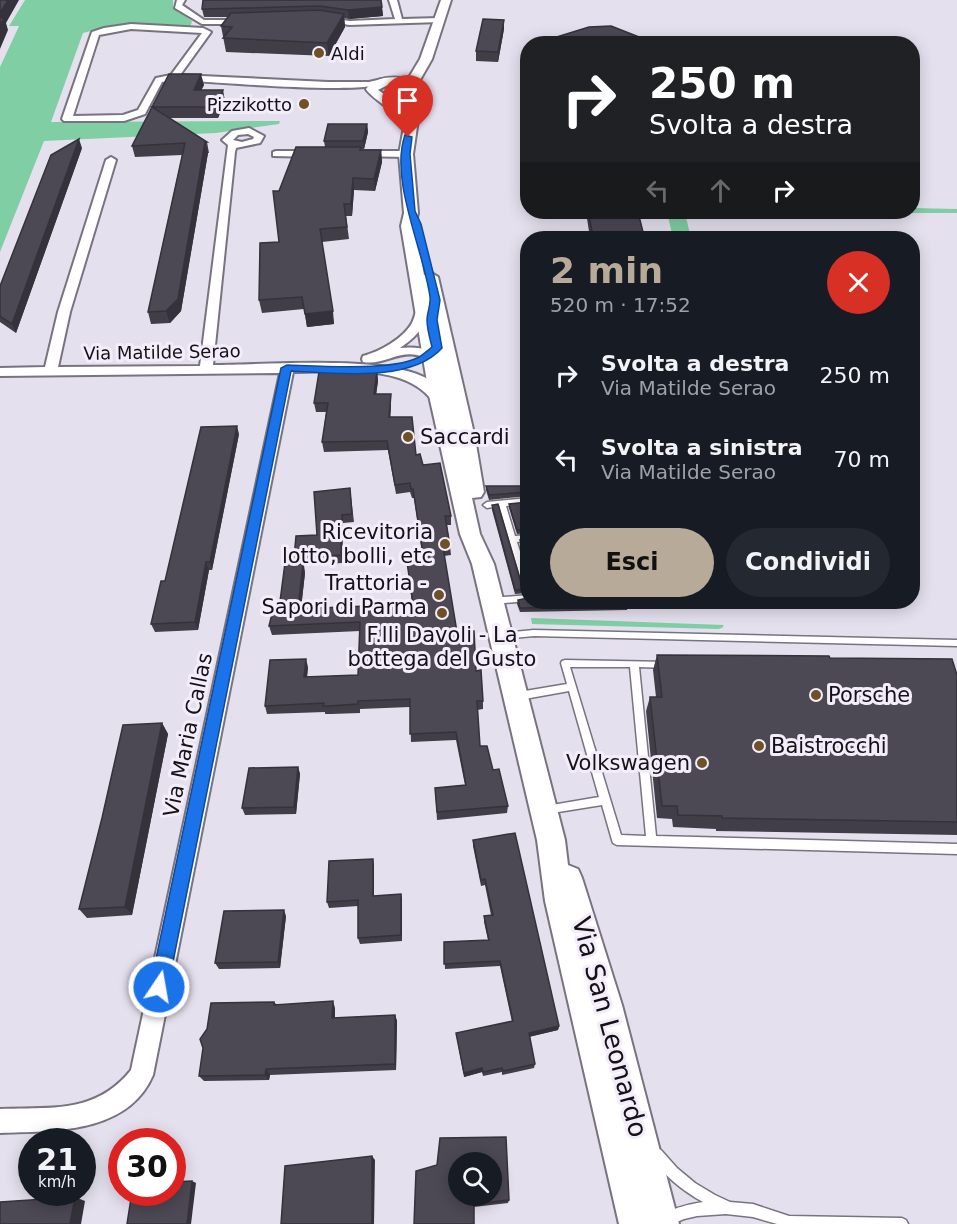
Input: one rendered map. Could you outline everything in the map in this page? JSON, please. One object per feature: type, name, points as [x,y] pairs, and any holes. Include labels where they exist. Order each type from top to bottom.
[{"type":"main road","points":[[413,90],[414,80],[426,59],[446,0]]},
{"type":"main road","points":[[411,119],[372,89],[411,72],[426,59]]},
{"type":"main road","points":[[385,82],[407,83],[413,90]]},
{"type":"main road","points":[[377,95],[401,98],[413,90]]},
{"type":"main road","name":"Via San Leonardo","points":[[413,90],[410,97],[413,113],[406,154],[411,211],[408,226],[465,438],[481,528],[483,564]]},
{"type":"main road","name":"Via San Leonardo","points":[[428,306],[430,355],[469,530],[483,564],[516,696],[546,821],[559,901],[648,1221]]},
{"type":"main road","name":"Via San Leonardo","points":[[546,821],[571,888],[603,988],[632,1104],[648,1221]]},
{"type":"street","points":[[181,0],[178,6],[202,22],[257,21]]},
{"type":"street","points":[[393,0],[399,21]]},
{"type":"street","points":[[312,19],[349,23],[440,20]]},
{"type":"street","points":[[174,77],[207,32],[120,27],[103,30],[96,34],[67,118],[124,117],[142,112],[159,80],[174,77],[328,85],[369,85],[385,82]]},
{"type":"street","points":[[328,85],[355,88],[377,95]]},
{"type":"street","points":[[206,369],[230,152],[232,146],[238,145]]},
{"type":"street","points":[[276,154],[323,154]]},
{"type":"street","points":[[347,154],[406,154]]},
{"type":"street","points":[[50,372],[64,312],[111,160]]},
{"type":"street","name":"Via Matilde Serao","points":[[369,364],[406,337],[418,324],[428,306]]},
{"type":"street","name":"Via Matilde Serao","points":[[0,372],[325,368],[369,364],[409,351],[430,355]]},
{"type":"street","points":[[430,355],[440,362],[450,407],[465,438]]},
{"type":"street","name":"Via Matilde Serao","points":[[369,364],[412,378],[432,390],[439,400]]},
{"type":"street","name":"Via Maria Callas","points":[[0,1121],[86,1116],[103,1110],[128,1094],[141,1075],[287,368]]},
{"type":"lane","points":[[488,505],[520,502]]},
{"type":"lane","points":[[502,503],[520,564]]},
{"type":"lane","points":[[512,539],[520,538]]},
{"type":"lane","points":[[492,601],[520,599]]},
{"type":"lane","points":[[501,636],[534,633],[957,643]]},
{"type":"lane","points":[[680,664],[565,663],[617,840],[957,849]]},
{"type":"lane","points":[[634,664],[651,841]]},
{"type":"lane","points":[[516,696],[572,687]]},
{"type":"lane","points":[[546,821],[605,800]]},
{"type":"lane","points":[[632,1104],[648,1141],[675,1175],[703,1197],[733,1209]]},
{"type":"lane","points":[[648,1221],[692,1210],[733,1209],[765,1213],[783,1223],[902,1224]]},
{"type":"green space","points":[[25,0],[173,0],[173,7],[192,21],[190,29],[115,25],[83,33],[51,122],[280,121],[279,124],[216,133],[44,141],[0,252],[0,67],[19,26],[9,26]]},
{"type":"green space","points":[[920,208],[957,209],[957,213],[920,213]]},
{"type":"green space","points":[[669,219],[686,219],[689,231],[671,231]]},
{"type":"green space","points":[[531,618],[724,625],[718,629],[532,624]]},
{"type":"building","points":[[0,0],[8,0],[0,13]]},
{"type":"building","points":[[203,0],[381,0],[382,7],[348,10],[320,6],[202,9]]},
{"type":"building","points":[[319,10],[344,14],[327,43],[223,38],[232,27],[221,26],[231,13]]},
{"type":"building","points":[[483,19],[504,20],[498,52],[476,51]]},
{"type":"building","points":[[611,26],[636,36],[560,36],[589,27]]},
{"type":"building","points":[[169,74],[201,74],[194,90],[223,90],[216,107],[152,107]]},
{"type":"building","points":[[152,107],[207,142],[205,142],[178,299],[166,311],[148,312],[185,143],[132,146]]},
{"type":"building","points":[[328,124],[367,124],[363,141],[324,141]]},
{"type":"building","points":[[79,139],[12,324],[0,316],[0,286],[51,155]]},
{"type":"building","points":[[296,147],[361,147],[360,150],[381,150],[374,179],[353,178],[351,204],[344,204],[347,227],[320,229],[333,311],[305,314],[302,297],[259,300],[260,243],[279,242],[273,191],[279,191]]},
{"type":"building","points":[[589,219],[640,219],[643,231],[592,231]]},
{"type":"building","points":[[377,371],[374,394],[391,394],[389,417],[412,417],[416,455],[420,454],[423,465],[440,463],[451,516],[445,516],[450,546],[443,547],[457,632],[474,631],[476,671],[481,670],[483,701],[477,701],[480,746],[487,746],[493,770],[499,769],[508,806],[437,812],[435,788],[466,785],[456,732],[410,734],[410,699],[358,701],[358,704],[329,706],[323,706],[324,703],[265,706],[270,660],[306,659],[304,677],[358,675],[360,622],[269,626],[273,610],[279,609],[285,563],[303,564],[298,609],[413,604],[407,562],[424,560],[413,489],[410,483],[395,485],[387,441],[322,442],[328,403],[314,403],[319,372]]},
{"type":"building","points":[[237,426],[210,562],[206,562],[195,622],[151,624],[161,581],[165,581],[201,427]]},
{"type":"building","points":[[486,486],[520,486],[520,493],[489,495]]},
{"type":"building","points":[[350,488],[352,514],[342,515],[341,555],[294,558],[296,536],[317,535],[314,492]]},
{"type":"building","points":[[520,503],[520,530],[517,530],[509,504]]},
{"type":"building","points":[[498,504],[520,579],[520,590],[515,590],[492,505]]},
{"type":"building","points":[[657,655],[952,659],[957,675],[957,822],[722,818],[722,816],[678,815],[677,806],[662,806],[650,697],[662,697]]},
{"type":"building","points":[[162,723],[125,907],[79,909],[123,725]]},
{"type":"building","points":[[298,767],[294,807],[242,808],[249,768]]},
{"type":"building","points":[[515,833],[559,1026],[529,1033],[535,1064],[503,1071],[502,1068],[483,1072],[482,1068],[464,1073],[456,1033],[513,1021],[500,961],[444,964],[444,942],[489,940],[484,916],[493,915],[485,879],[481,880],[473,840]]},
{"type":"building","points":[[373,859],[373,896],[401,894],[401,935],[358,938],[358,900],[327,902],[329,861]]},
{"type":"building","points":[[284,910],[278,962],[215,963],[224,911]]},
{"type":"building","points":[[333,1001],[332,1018],[395,1015],[395,1064],[266,1069],[265,1075],[199,1076],[203,1048],[200,1039],[207,1029],[211,1003],[274,1002],[274,1005]]},
{"type":"building","points":[[506,1137],[509,1200],[502,1201],[502,1152],[448,1152],[448,1206],[474,1206],[474,1224],[414,1224],[416,1171],[437,1165],[440,1138]]},
{"type":"building","points":[[372,1156],[372,1224],[281,1224],[285,1166]]},
{"type":"building","points":[[186,1181],[192,1181],[187,1224],[127,1224],[130,1206],[186,1206]]},
{"type":"building","points":[[18,1201],[18,1206],[73,1206],[70,1224],[0,1224],[0,1202]]},
{"type":"place","name":"Aldi","points":[[319,53]]},
{"type":"place","name":"Pizzikotto","points":[[304,104]]},
{"type":"place","name":"Saccardi","points":[[408,437]]},
{"type":"place","name":"Ricevitoria lotto, bolli, etc","points":[[445,544]]},
{"type":"place","name":"Trattoria - Sapori di Parma","points":[[439,595]]},
{"type":"place","name":"F.lli Davoli - La bottega del Gusto","points":[[442,613]]},
{"type":"place","name":"Porsche","points":[[816,695]]},
{"type":"place","name":"Baistrocchi","points":[[759,746]]},
{"type":"place","name":"Volkswagen","points":[[702,763]]},
{"type":"route","points":[[159,987],[287,368],[384,369],[420,361],[437,348],[432,320],[435,300],[428,264],[411,211],[406,154],[408,137]]}]
